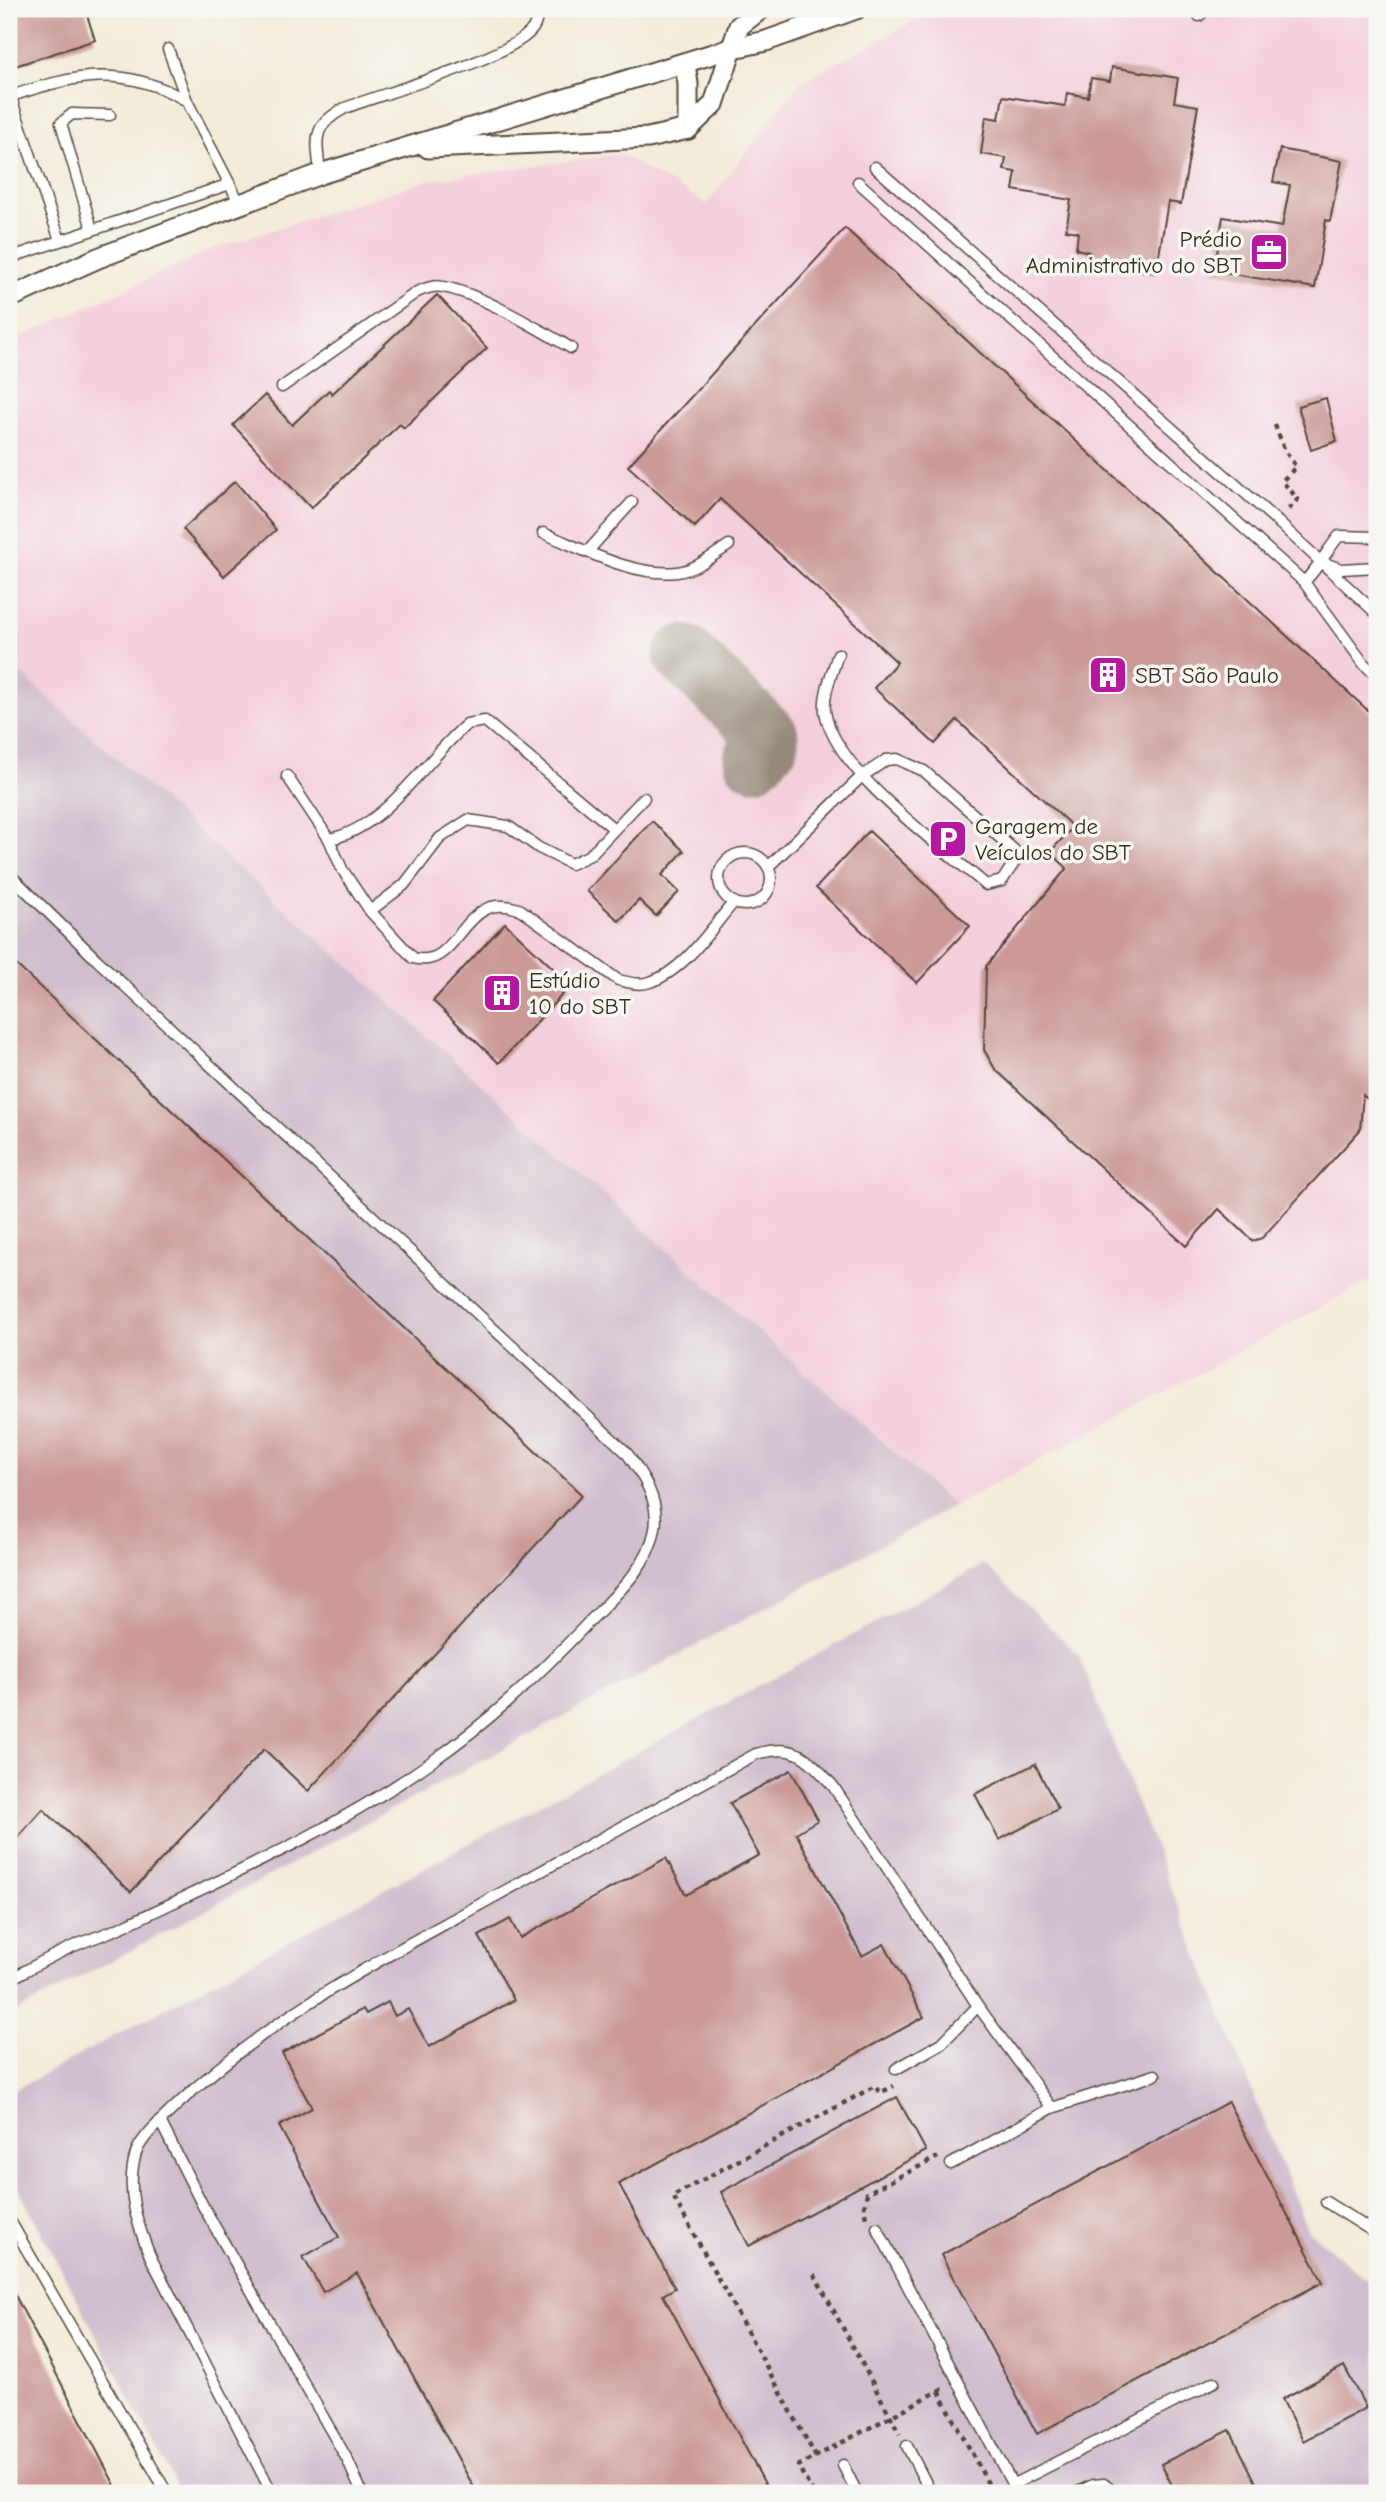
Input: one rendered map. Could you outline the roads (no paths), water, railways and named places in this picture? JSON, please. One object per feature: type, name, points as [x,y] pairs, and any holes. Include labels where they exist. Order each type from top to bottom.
[{"type":"street","points":[[9,298],[98,258],[320,174],[729,49],[766,41],[856,9]]},
{"type":"street","points":[[400,150],[648,138],[688,129],[713,104],[726,70],[729,49],[739,26],[751,11]]},
{"type":"street","points":[[685,64],[688,129]]},
{"type":"lane","points":[[320,174],[317,135],[320,124],[328,117],[345,108],[497,52],[521,40],[537,22],[537,9]]},
{"type":"lane","points":[[168,49],[187,101],[240,204]]},
{"type":"lane","points":[[60,240],[10,97],[48,83],[92,74],[135,78],[187,101]]},
{"type":"lane","points":[[92,229],[61,123],[72,114],[110,115]]},
{"type":"lane","points":[[875,167],[1323,563],[1377,614]]},
{"type":"lane","points":[[858,182],[1304,582],[1364,664],[1377,676]]},
{"type":"lane","points":[[9,235],[12,257],[230,184]]},
{"type":"lane","points":[[282,387],[417,292],[429,287],[444,287],[475,299],[571,348]]},
{"type":"lane","points":[[588,551],[632,502]]},
{"type":"lane","points":[[543,533],[651,572],[679,572],[708,560],[729,545]]},
{"type":"lane","points":[[1304,582],[1323,563],[1328,549],[1339,536],[1377,537]]},
{"type":"lane","points":[[1323,563],[1340,569],[1377,567]]},
{"type":"lane","points":[[768,867],[861,778],[886,760],[911,763],[1014,850],[1016,860],[1002,881],[986,885],[861,778],[831,730],[825,710],[838,654]]},
{"type":"lane","points":[[329,839],[348,836],[371,823],[451,738],[467,724],[485,721],[614,829]]},
{"type":"lane","points":[[287,776],[329,839],[342,869],[370,911],[413,958],[420,960],[442,953],[484,909],[495,904],[508,905],[522,910],[618,980],[636,984],[649,983],[679,964],[734,902]]},
{"type":"lane","points":[[370,911],[404,885],[440,838],[468,820],[508,826],[539,848],[572,864],[590,855],[644,798]]},
{"type":"lane","points":[[752,854],[765,860],[768,867],[769,883],[764,897],[754,905],[734,902],[724,895],[719,873],[727,860],[736,855],[752,854]]},
{"type":"lane","points":[[9,874],[106,968],[626,1452],[643,1476],[654,1502],[656,1527],[649,1550],[628,1581],[542,1671],[486,1722],[430,1764],[313,1833],[125,1926],[65,1950],[9,1980]]},
{"type":"lane","points":[[272,2493],[150,2256],[138,2225],[130,2186],[137,2151],[160,2121],[220,2064],[295,2010],[403,1947],[756,1754],[773,1749],[786,1749],[808,1758],[833,1786],[978,2006],[1052,2108]]},
{"type":"lane","points":[[896,2068],[942,2043],[978,2006]]},
{"type":"lane","points":[[951,2165],[1052,2108],[1155,2075]]},
{"type":"lane","points":[[160,2121],[203,2206],[347,2459],[362,2493]]},
{"type":"lane","points":[[1326,2202],[1377,2234]]},
{"type":"lane","points":[[9,2219],[166,2492]]},
{"type":"lane","points":[[877,2228],[1014,2489],[1214,2382]]},
{"type":"lane","points":[[907,2446],[931,2493]]},
{"type":"lane","points":[[843,2465],[857,2493]]},
{"type":"lane","points":[[1076,2493],[1093,2485],[1104,2484],[1115,2493]]},
{"type":"place","name":"Prédio Administrativo do SBT","points":[[1269,252]]},
{"type":"place","name":"SBT São Paulo","points":[[1108,675]]},
{"type":"place","name":"Garagem de Veículos do SBT","points":[[948,839]]},
{"type":"place","name":"Estúdio 10 do SBT","points":[[502,993]]}]
